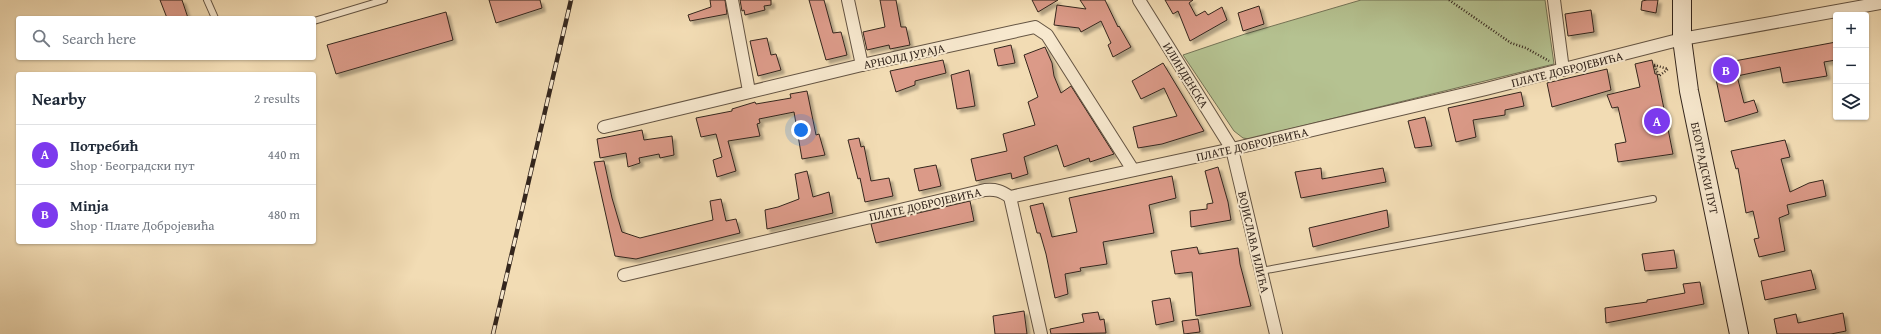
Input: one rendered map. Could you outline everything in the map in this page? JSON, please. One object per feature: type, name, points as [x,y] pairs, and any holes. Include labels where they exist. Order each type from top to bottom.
[{"type":"main road","name":"БЕОГРАДСКИ ПУТ","points":[[1682,0],[1682,39],[1689,91],[1739,334]]},
{"type":"street","points":[[732,0],[749,91]]},
{"type":"street","points":[[848,0],[862,65]]},
{"type":"street","name":"ИЛИНДЕНСКА","points":[[1139,0],[1232,149]]},
{"type":"street","points":[[1554,0],[1563,70]]},
{"type":"street","name":"ПЛАТЕ ДОБРОЈЕВИЋА","points":[[624,275],[986,190],[994,189],[1002,191],[1010,197],[1232,149],[1563,70],[1682,39],[1881,3]]},
{"type":"street","name":"АРНОЛД ЈУРАЈА","points":[[604,127],[749,91],[1035,27],[1041,29],[1047,35],[1133,170]]},
{"type":"street","name":"ВОЈИСЛАВА ИЛИЋА","points":[[1232,149],[1276,334]]},
{"type":"street","points":[[1010,197],[1041,334]]},
{"type":"lane","points":[[207,0],[214,16]]},
{"type":"lane","points":[[316,20],[384,0]]},
{"type":"lane","points":[[1261,271],[1653,199]]},
{"type":"path","points":[[1449,0],[1511,43],[1526,48],[1563,70]]},
{"type":"path","points":[[1654,65],[1661,67],[1668,69],[1659,76],[1654,65]]},
{"type":"green space","points":[[1361,0],[1545,0],[1554,64],[1249,139],[1243,138],[1234,131],[1183,55],[1245,34]]},
{"type":"building","points":[[160,0],[182,0],[187,16],[166,16]]},
{"type":"building","points":[[489,0],[540,0],[542,8],[496,23]]},
{"type":"building","points":[[710,0],[725,0],[727,14],[690,21],[688,15],[711,7]]},
{"type":"building","points":[[740,0],[771,0],[771,5],[764,6],[765,10],[745,15],[744,10],[742,11]]},
{"type":"building","points":[[809,0],[824,0],[833,33],[841,32],[847,55],[826,60]]},
{"type":"building","points":[[880,0],[896,0],[901,27],[906,27],[910,45],[890,49],[889,45],[867,50],[863,32],[885,27]]},
{"type":"building","points":[[1032,0],[1058,0],[1038,12]]},
{"type":"building","points":[[1080,0],[1105,0],[1118,27],[1119,26],[1131,47],[1113,57],[1108,45],[1111,43],[1101,21],[1081,32],[1079,28],[1054,25],[1057,5],[1086,9]]},
{"type":"building","points":[[1165,0],[1193,0],[1189,3],[1196,16],[1205,11],[1208,15],[1222,7],[1227,20],[1190,41],[1178,11],[1173,14]]},
{"type":"building","points":[[1658,0],[1656,13],[1641,10],[1642,1]]},
{"type":"building","points":[[1259,6],[1264,24],[1243,31],[1238,13]]},
{"type":"building","points":[[1591,10],[1594,32],[1568,36],[1565,14]]},
{"type":"building","points":[[446,12],[453,40],[336,74],[327,45]]},
{"type":"building","points":[[767,38],[771,55],[776,54],[781,70],[758,76],[750,41]]},
{"type":"building","points":[[1833,43],[1833,60],[1824,62],[1827,76],[1783,83],[1780,67],[1737,76],[1744,103],[1754,100],[1758,112],[1725,122],[1713,65]]},
{"type":"building","points":[[1011,45],[1015,63],[998,66],[994,49]]},
{"type":"building","points":[[1045,47],[1052,63],[1054,76],[1061,93],[1071,86],[1114,154],[1090,162],[1089,158],[1064,167],[1057,145],[1024,157],[1028,174],[1012,179],[1011,173],[976,181],[971,159],[1007,151],[1003,134],[1035,125],[1028,102],[1038,97],[1024,55]]},
{"type":"building","points":[[943,60],[946,73],[915,81],[915,85],[896,92],[890,71]]},
{"type":"building","points":[[1652,60],[1655,74],[1657,74],[1673,154],[1618,162],[1615,144],[1626,142],[1618,107],[1612,108],[1607,95],[1640,87],[1635,64]]},
{"type":"building","points":[[1163,63],[1204,131],[1162,144],[1138,148],[1133,127],[1177,116],[1164,88],[1141,99],[1132,81]]},
{"type":"building","points":[[1607,69],[1611,90],[1552,107],[1547,83]]},
{"type":"building","points":[[969,70],[975,106],[957,109],[951,75]]},
{"type":"building","points":[[807,91],[816,135],[819,134],[825,155],[802,159],[794,112],[759,119],[760,123],[757,124],[760,136],[728,141],[736,171],[717,177],[713,160],[722,157],[716,134],[701,137],[696,118],[732,111],[732,109],[755,102],[756,104],[791,98],[790,94]]},
{"type":"building","points":[[1521,92],[1524,106],[1505,110],[1505,115],[1473,120],[1476,137],[1456,142],[1448,108]]},
{"type":"building","points":[[1425,117],[1432,146],[1415,148],[1408,121]]},
{"type":"building","points":[[642,130],[644,140],[672,136],[674,155],[660,158],[659,154],[639,158],[640,163],[628,167],[626,153],[600,158],[597,139]]},
{"type":"building","points":[[859,138],[861,147],[864,146],[871,181],[889,178],[893,196],[865,202],[860,178],[858,179],[848,140]]},
{"type":"building","points":[[1785,140],[1790,157],[1781,159],[1790,192],[1809,183],[1823,180],[1826,196],[1787,205],[1789,214],[1779,218],[1785,251],[1759,257],[1754,239],[1759,238],[1753,211],[1746,213],[1738,168],[1736,169],[1731,151]]},
{"type":"building","points":[[604,161],[612,198],[622,232],[640,238],[713,220],[710,201],[721,199],[726,221],[736,219],[740,233],[636,259],[615,256],[594,162]]},
{"type":"building","points":[[936,165],[941,186],[919,191],[914,169]]},
{"type":"building","points":[[1218,167],[1228,202],[1231,220],[1191,227],[1190,211],[1207,209],[1207,204],[1213,203],[1205,171]]},
{"type":"building","points":[[1321,168],[1322,179],[1383,168],[1386,182],[1301,198],[1295,172]]},
{"type":"building","points":[[807,171],[813,197],[829,192],[833,213],[767,229],[765,210],[799,199],[795,174]]},
{"type":"building","points":[[1172,176],[1176,198],[1149,205],[1154,233],[1103,242],[1107,264],[1080,268],[1081,271],[1065,274],[1068,294],[1055,298],[1046,254],[1040,233],[1037,233],[1030,206],[1043,203],[1052,237],[1077,232],[1069,198]]},
{"type":"building","points":[[970,201],[974,221],[876,243],[871,224]]},
{"type":"building","points":[[1387,210],[1389,227],[1313,247],[1309,228]]},
{"type":"building","points":[[1197,247],[1199,254],[1238,248],[1240,264],[1251,306],[1196,316],[1192,272],[1175,274],[1171,251]]},
{"type":"building","points":[[1674,250],[1677,268],[1645,271],[1642,254]]},
{"type":"building","points":[[1811,270],[1816,289],[1765,300],[1761,281]]},
{"type":"building","points":[[1700,282],[1704,304],[1606,323],[1605,308],[1647,302],[1647,300],[1685,293],[1683,284]]},
{"type":"building","points":[[1170,298],[1174,321],[1156,325],[1152,301]]},
{"type":"building","points":[[1024,311],[1027,334],[995,334],[993,316]]},
{"type":"building","points":[[1098,312],[1100,320],[1104,319],[1106,333],[1051,334],[1050,329],[1084,322],[1082,314]]},
{"type":"building","points":[[1843,313],[1846,331],[1831,334],[1777,334],[1774,319],[1796,314],[1798,323]]},
{"type":"building","points":[[1198,319],[1200,332],[1184,334],[1182,321]]},
{"type":"railway","points":[[493,334],[571,0]]},
{"type":"place","name":"Minja","points":[[1726,70]]},
{"type":"place","name":"Потребић","points":[[1657,121]]}]
